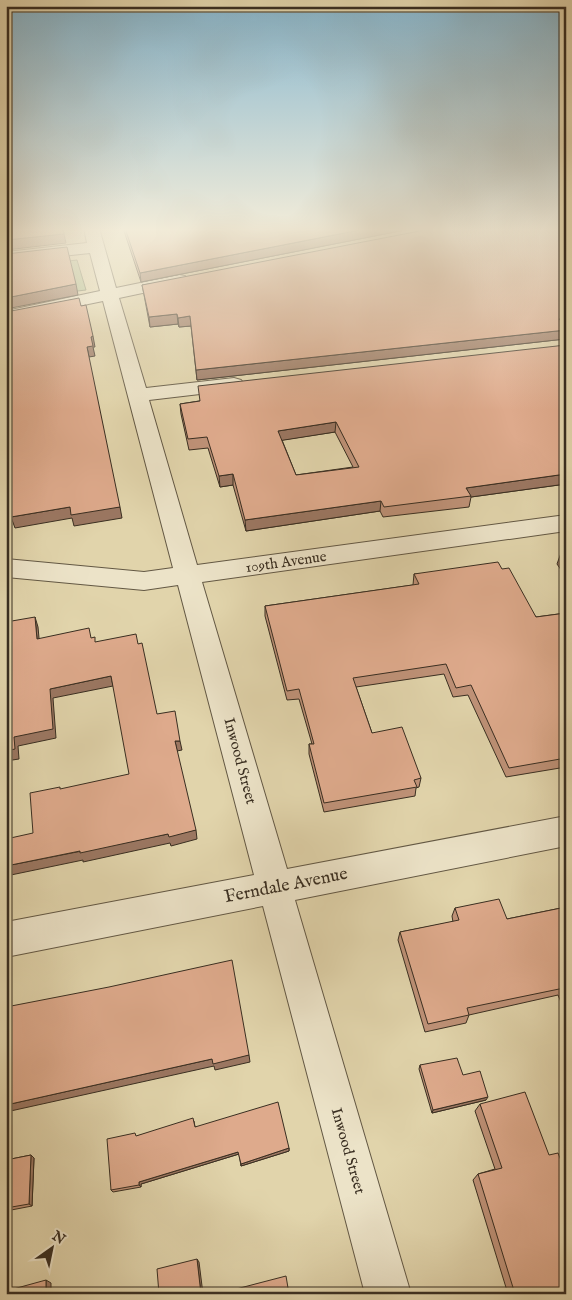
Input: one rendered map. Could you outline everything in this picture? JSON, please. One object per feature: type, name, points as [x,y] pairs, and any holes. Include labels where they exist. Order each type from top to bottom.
[{"type":"street","name":"Inwood Street","points":[[109,289],[388,1294]]},
{"type":"street","points":[[6,316],[136,289]]},
{"type":"street","points":[[139,395],[250,382]]},
{"type":"street","name":"109th Avenue","points":[[6,568],[144,581],[566,523]]},
{"type":"street","name":"Ferndale Avenue","points":[[6,940],[566,831]]},
{"type":"green space","points":[[60,289],[86,290],[61,293]]},
{"type":"building","points":[[6,289],[53,289],[6,298]]},
{"type":"building","points":[[143,289],[566,289],[566,318],[559,319],[566,327],[566,330],[196,370],[190,316],[178,318],[177,314],[149,317]]},
{"type":"building","points":[[79,298],[81,306],[86,305],[93,336],[91,337],[93,346],[87,347],[120,507],[71,515],[70,507],[11,517],[11,505],[6,506],[6,312]]},
{"type":"building","points":[[566,345],[566,474],[466,488],[471,496],[384,507],[381,501],[245,520],[233,474],[219,476],[207,437],[188,439],[180,404],[200,401],[198,386]],"holes":[[[336,422],[359,467],[296,475],[278,431]]]},
{"type":"building","points":[[566,552],[566,560],[561,553]]},
{"type":"building","points":[[498,562],[502,569],[509,568],[536,617],[566,613],[566,758],[509,768],[471,685],[456,688],[446,664],[353,678],[372,733],[402,727],[421,778],[414,780],[417,787],[324,803],[309,744],[314,744],[299,689],[287,691],[265,606],[419,584],[414,574]]},
{"type":"building","points":[[35,617],[37,639],[89,628],[91,638],[95,637],[95,642],[136,634],[138,644],[142,643],[157,714],[175,711],[180,741],[175,741],[196,830],[169,837],[168,834],[80,853],[80,851],[6,866],[6,839],[33,833],[30,793],[60,787],[60,789],[129,774],[111,676],[50,689],[53,729],[14,737],[15,749],[6,751],[6,622]]},
{"type":"building","points":[[499,899],[507,919],[566,907],[566,993],[564,988],[467,1008],[469,1015],[428,1024],[400,932],[459,920],[455,908]]},
{"type":"building","points":[[232,960],[249,1055],[213,1064],[212,1059],[6,1105],[6,1007]]},
{"type":"building","points":[[457,1058],[463,1075],[480,1071],[488,1097],[433,1110],[420,1065]]},
{"type":"building","points":[[525,1092],[549,1155],[558,1153],[566,1173],[566,1294],[515,1294],[478,1174],[502,1168],[480,1104]]},
{"type":"building","points":[[278,1102],[289,1148],[241,1164],[238,1152],[139,1182],[139,1185],[111,1190],[107,1139],[135,1133],[136,1136],[193,1118],[195,1127]]},
{"type":"building","points":[[31,1155],[29,1204],[6,1208],[6,1160]]},
{"type":"building","points":[[197,1259],[201,1294],[159,1294],[157,1269]]},
{"type":"building","points":[[286,1276],[289,1294],[217,1294]]},
{"type":"building","points":[[46,1280],[46,1294],[6,1294],[6,1291]]}]
